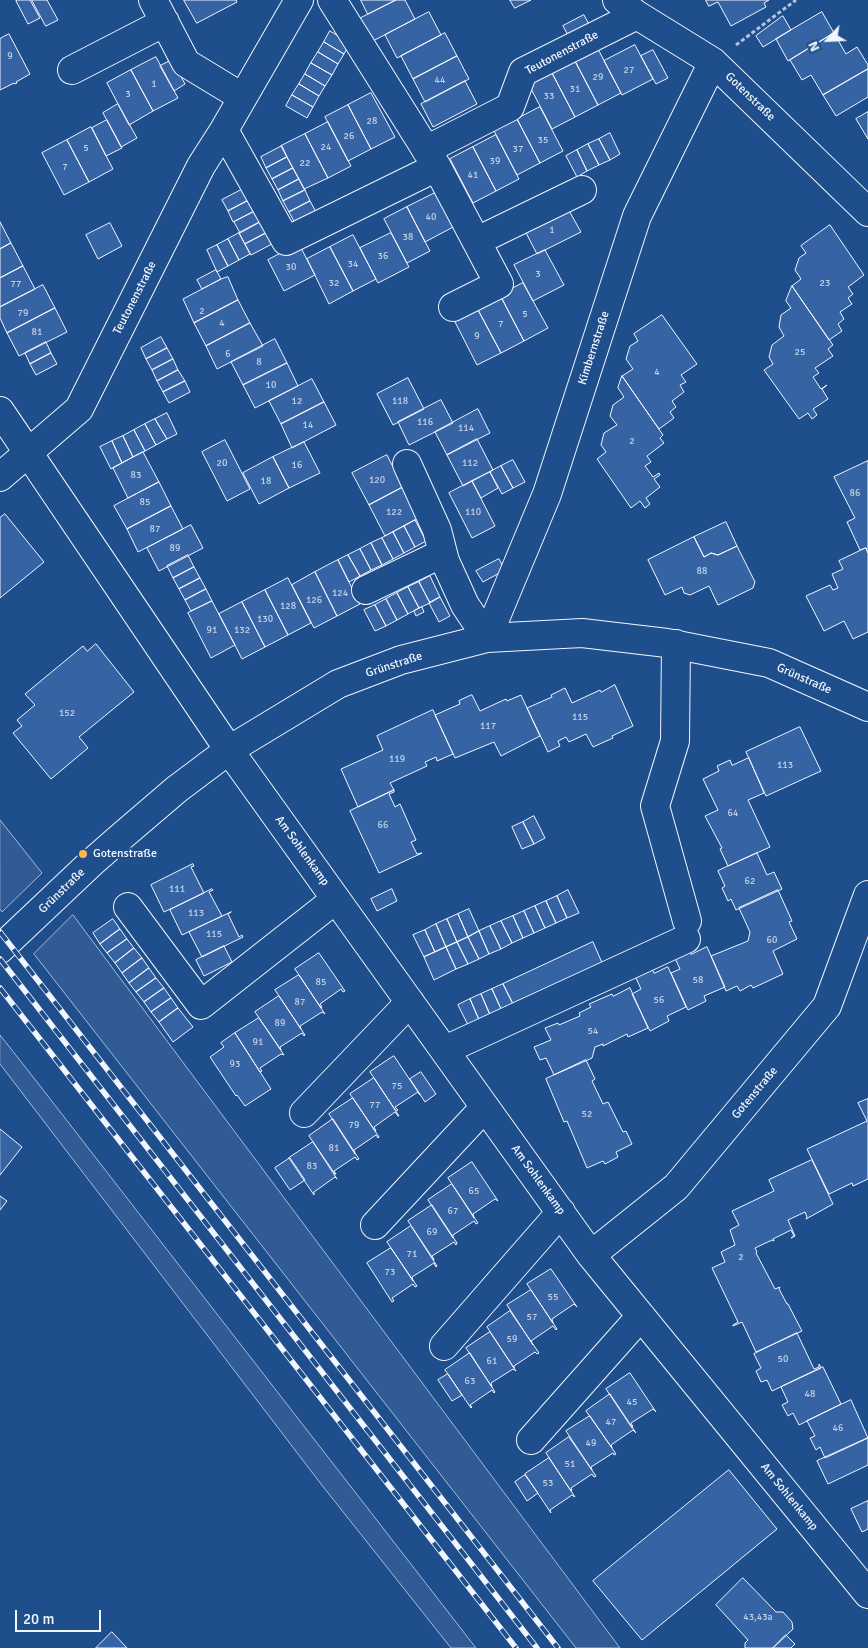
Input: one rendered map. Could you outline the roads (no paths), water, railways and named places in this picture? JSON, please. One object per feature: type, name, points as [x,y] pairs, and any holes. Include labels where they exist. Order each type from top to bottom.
[{"type":"street","name":"Teutonenstraße","points":[[0,477],[79,409],[201,166],[224,130],[299,0]]},
{"type":"street","points":[[332,0],[432,159],[499,284],[453,307]]},
{"type":"street","name":"Teutonenstraße","points":[[224,130],[286,241],[432,159],[510,107],[522,72],[627,7]]},
{"type":"street","name":"Gotenstraße","points":[[627,7],[713,62],[868,212]]},
{"type":"street","points":[[72,70],[159,11],[186,63],[242,96]]},
{"type":"street","name":"Kimbernstraße","points":[[487,638],[547,494],[637,216],[713,62]]},
{"type":"street","points":[[477,241],[582,190]]},
{"type":"street","points":[[2,417],[28,452],[229,750]]},
{"type":"street","points":[[407,464],[437,530],[445,561],[465,605],[487,638]]},
{"type":"street","points":[[366,590],[443,553]]},
{"type":"street","name":"Grünstraße","points":[[0,949],[115,842],[177,789],[229,750],[338,684],[402,660],[487,638],[582,633],[676,644],[769,663],[868,707]]},
{"type":"street","points":[[445,1050],[687,930],[654,806],[675,741],[676,644]]},
{"type":"street","name":"Am Sohlenkamp","points":[[229,750],[591,1254],[868,1594]]},
{"type":"street","name":"Gotenstraße","points":[[591,1254],[676,1187],[827,1006],[868,898]]},
{"type":"street","points":[[128,907],[201,1006],[336,899]]},
{"type":"street","points":[[304,1113],[410,1002]]},
{"type":"street","points":[[375,1225],[485,1107]]},
{"type":"street","points":[[444,1346],[561,1212]]},
{"type":"street","points":[[531,1440],[641,1316]]},
{"type":"railway","points":[[0,932],[558,1648]]},
{"type":"railway","points":[[0,959],[537,1648]]},
{"type":"railway","points":[[0,988],[516,1648]]},
{"type":"place","name":"Gotenstraße","points":[[83,854]]}]
